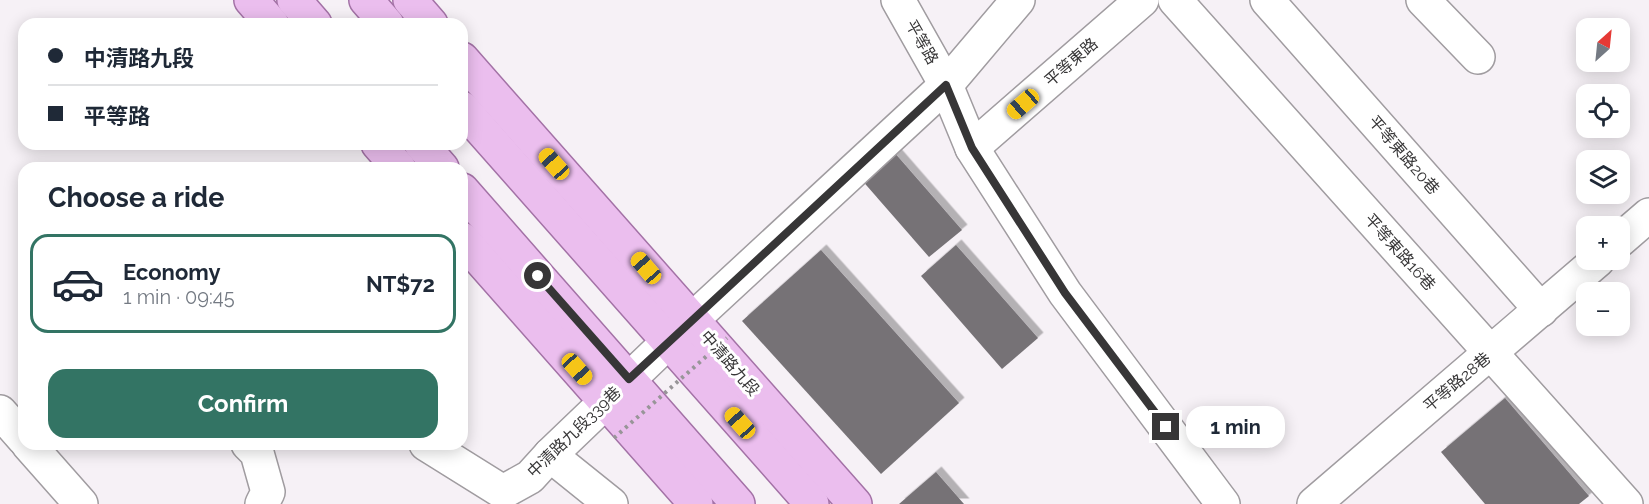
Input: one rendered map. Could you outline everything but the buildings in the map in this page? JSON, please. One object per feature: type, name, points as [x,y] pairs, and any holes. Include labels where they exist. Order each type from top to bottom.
[{"type":"main road","points":[[251,0],[267,18]]},
{"type":"main road","points":[[294,0],[310,18]]},
{"type":"main road","points":[[366,0],[382,18]]},
{"type":"main road","points":[[410,0],[426,18]]},
{"type":"main road","name":"中清路九段","points":[[468,66],[855,504]]},
{"type":"main road","name":"中清路九段","points":[[468,115],[812,504]]},
{"type":"main road","points":[[383,150],[394,162]]},
{"type":"main road","points":[[426,150],[437,162]]},
{"type":"main road","points":[[468,198],[617,390],[696,504]]},
{"type":"main road","points":[[468,245],[738,504]]},
{"type":"street","name":"平等路","points":[[898,0],[946,85],[972,148],[1065,293],[1223,504]]},
{"type":"street","name":"中清路九段339巷","points":[[434,450],[502,498],[530,477],[549,455],[617,390],[946,85],[1018,0]]},
{"type":"street","name":"平等東路","points":[[972,148],[1142,0]]},
{"type":"street","name":"平等東路16巷","points":[[1174,0],[1626,504]]},
{"type":"street","name":"平等東路20巷","points":[[1267,0],[1541,310]]},
{"type":"street","points":[[1423,0],[1478,57]]},
{"type":"street","points":[[1630,231],[1649,215]]},
{"type":"street","name":"平等路28巷","points":[[1314,504],[1587,270]]},
{"type":"street","points":[[0,412],[18,433]]},
{"type":"street","points":[[33,450],[81,504]]},
{"type":"street","points":[[262,450],[268,492],[262,504]]},
{"type":"street","points":[[549,455],[611,504]]},
{"type":"path","points":[[614,438],[728,338]]},
{"type":"route","points":[[538,276],[629,379],[946,85],[972,148],[1065,293],[1166,427]]}]
